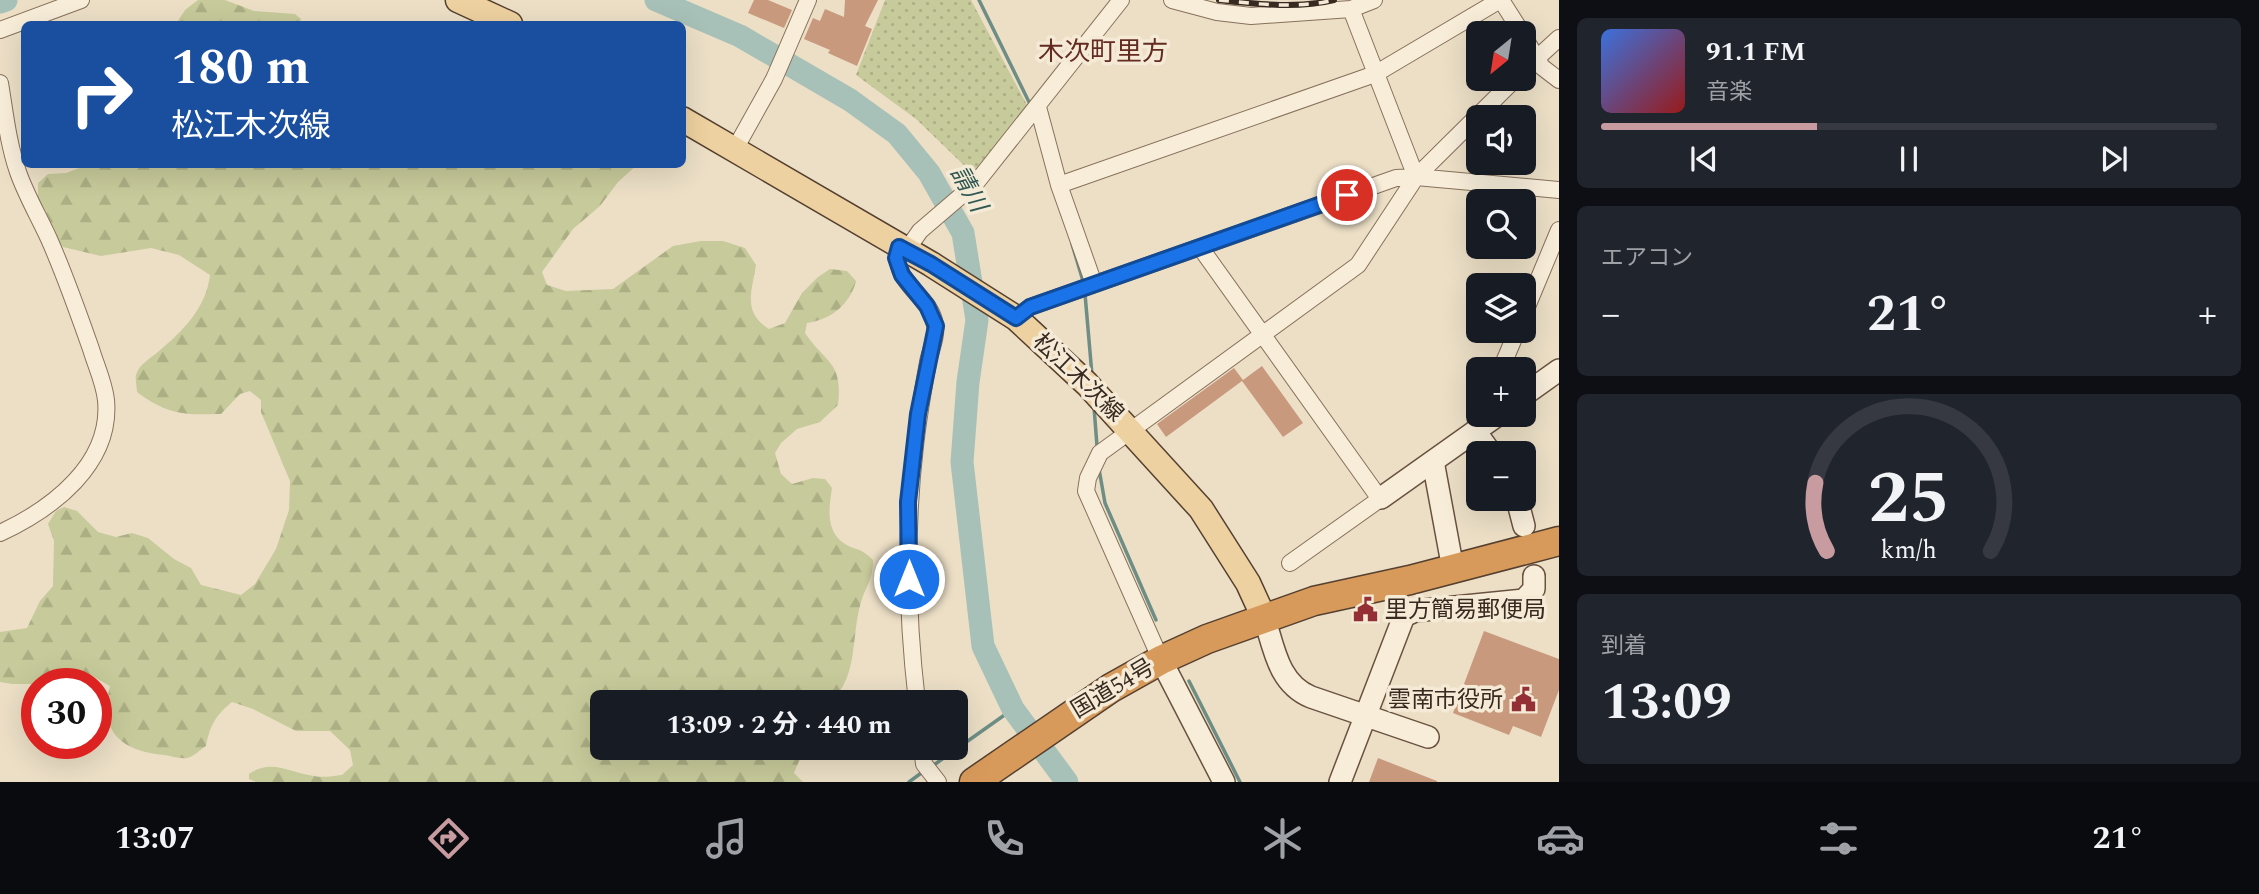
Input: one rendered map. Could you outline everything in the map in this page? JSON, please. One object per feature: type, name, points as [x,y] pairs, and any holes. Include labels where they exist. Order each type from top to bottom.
[{"type":"highway","name":"国道54号","points":[[974,782],[1120,682],[1208,639],[1314,601],[1559,541]]},
{"type":"highway","name":"国道54号","points":[[1265,620],[1314,613],[1559,556]]},
{"type":"main road","points":[[458,0],[504,21]]},
{"type":"main road","name":"松江木次線","points":[[686,121],[1010,313],[1093,390],[1201,509],[1248,583],[1265,620]]},
{"type":"street","points":[[24,21],[81,0]]},
{"type":"street","points":[[735,149],[774,79],[808,0]]},
{"type":"street","points":[[916,690],[909,605],[908,502],[918,414],[936,326],[927,306],[902,275],[896,258],[920,231],[969,190],[1121,0]]},
{"type":"street","points":[[1172,0],[1217,12],[1251,16],[1351,9],[1374,0]]},
{"type":"street","points":[[1059,185],[1375,74],[1500,0],[1514,21]]},
{"type":"street","points":[[1351,9],[1416,177]]},
{"type":"street","points":[[0,30],[21,22]]},
{"type":"street","points":[[1559,38],[1537,57],[1542,67],[1559,80]]},
{"type":"street","points":[[0,83],[9,144],[18,173],[75,301],[103,381],[106,402],[102,436],[93,457],[79,477],[47,506],[0,533]]},
{"type":"street","points":[[1224,782],[1161,660],[1086,491],[1088,478],[1100,453],[1358,265],[1416,177],[1503,91]]},
{"type":"street","points":[[1038,107],[1059,185],[1094,284]]},
{"type":"street","points":[[1010,313],[1396,178],[1416,177],[1559,190]]},
{"type":"street","points":[[1536,285],[1559,230]]},
{"type":"street","points":[[1199,247],[1381,498]]},
{"type":"street","points":[[1536,386],[1559,370]]},
{"type":"street","points":[[1290,563],[1433,461],[1474,427]]},
{"type":"street","points":[[1433,461],[1453,569]]},
{"type":"street","points":[[1520,511],[1524,526]]},
{"type":"street","points":[[1340,782],[1404,616],[1415,611],[1524,600],[1534,589],[1534,576]]},
{"type":"street","points":[[1265,620],[1281,669],[1286,678],[1303,694],[1428,737]]},
{"type":"green space","points":[[198,0],[225,0],[254,11],[295,14],[301,19],[178,21],[185,10]]},
{"type":"green space","points":[[885,0],[971,0],[1027,105],[1028,111],[975,173],[916,119],[856,75]]},
{"type":"green space","points":[[79,168],[634,168],[618,182],[600,206],[573,229],[542,272],[547,285],[566,291],[613,289],[673,246],[701,241],[723,241],[745,248],[756,265],[751,292],[752,308],[769,329],[785,323],[802,293],[818,277],[830,269],[847,271],[856,281],[849,297],[831,315],[807,323],[805,333],[835,371],[839,391],[838,405],[820,422],[797,429],[781,443],[775,453],[781,474],[792,484],[813,478],[825,479],[832,488],[830,519],[834,533],[845,544],[862,551],[873,560],[872,573],[858,616],[850,667],[843,686],[840,690],[590,690],[590,760],[800,760],[794,773],[803,782],[256,782],[249,779],[249,774],[265,767],[317,777],[342,775],[353,765],[350,750],[330,731],[296,731],[253,709],[232,702],[214,721],[206,746],[194,755],[181,758],[149,753],[125,744],[112,730],[112,668],[21,668],[21,684],[0,682],[0,632],[27,628],[40,601],[53,586],[54,541],[48,524],[56,511],[64,507],[77,511],[98,532],[116,537],[132,533],[148,538],[174,559],[191,568],[201,585],[241,595],[255,584],[276,549],[289,510],[290,481],[261,412],[261,400],[250,391],[240,394],[221,414],[177,412],[148,400],[137,392],[137,371],[192,318],[204,298],[210,275],[179,255],[151,248],[101,256],[63,247],[38,204],[38,183],[48,174],[66,173]]},
{"type":"building","points":[[754,0],[768,0],[792,10],[784,28],[748,13]]},
{"type":"building","points":[[845,0],[878,0],[865,26],[872,29],[857,66],[804,39],[813,18],[820,21],[825,9],[844,17]]},
{"type":"building","points":[[1262,366],[1303,423],[1283,437],[1242,381],[1166,437],[1157,424],[1234,368],[1243,380]]},
{"type":"building","points":[[1484,631],[1559,659],[1559,690],[1541,737],[1513,726],[1509,735],[1453,713]]},
{"type":"building","points":[[1378,758],[1437,781],[1437,782],[1369,782]]},
{"type":"waterway","name":"請川","points":[[0,2],[6,0]]},
{"type":"waterway","name":"請川","points":[[656,0],[740,36],[850,100],[897,134],[929,173],[963,233],[977,320],[968,382],[962,462],[983,646],[1013,709],[1067,782]]},
{"type":"waterway","points":[[979,0],[1029,102]]},
{"type":"waterway","points":[[1072,244],[1083,281]]},
{"type":"waterway","points":[[1085,294],[1092,375]]},
{"type":"waterway","points":[[1094,407],[1097,446]]},
{"type":"waterway","points":[[1099,469],[1105,503],[1156,620]]},
{"type":"waterway","points":[[1189,681],[1240,782]]},
{"type":"waterway","points":[[931,767],[1013,709]]},
{"type":"waterway","points":[[909,782],[924,771]]},
{"type":"railway","points":[[1219,0],[1291,5],[1334,0]]},
{"type":"place","name":"里方簡易郵便局","points":[[1365,610]]},
{"type":"place","name":"雲南市役所","points":[[1523,700]]},
{"type":"district","name":"木次町里方","points":[[1103,52]]},
{"type":"route","points":[[909,579],[908,502],[918,414],[936,326],[927,306],[902,275],[896,258],[899,247],[1016,318],[1030,307],[1347,195]]}]
